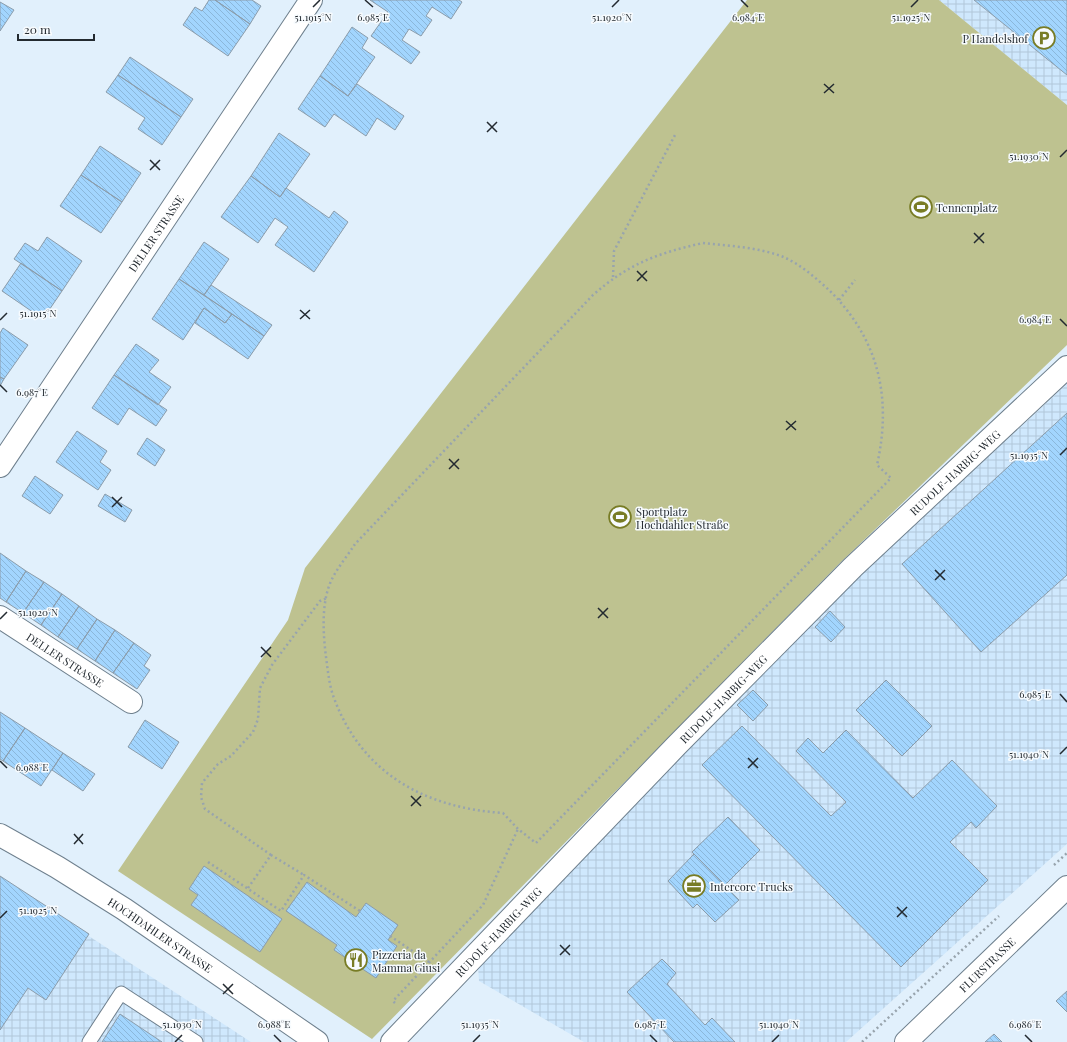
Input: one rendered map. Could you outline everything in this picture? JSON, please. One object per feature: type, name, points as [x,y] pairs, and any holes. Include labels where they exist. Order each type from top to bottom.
[{"type":"street","name":"DELLER STRASSE","points":[[0,466],[311,0]]},
{"type":"street","name":"RUDOLF-HARBIG-WEG","points":[[392,1042],[412,1018],[676,746],[853,567],[1067,367]]},
{"type":"street","name":"DELLER STRASSE","points":[[0,617],[131,702]]},
{"type":"street","name":"HOCHDAHLER STRASSE","points":[[0,835],[57,866],[124,909],[308,1040]]},
{"type":"street","name":"FLURSTRASSE","points":[[906,1042],[1067,888]]},
{"type":"lane","points":[[89,1042],[121,993],[196,1042]]},
{"type":"path","points":[[613,277],[614,250],[675,135]]},
{"type":"path","points":[[703,243],[745,247],[781,256],[795,263],[823,284],[839,300],[867,339],[877,367],[882,403],[882,418],[880,451],[877,465],[890,478],[536,843],[518,829],[503,813],[475,811],[425,796],[405,786],[366,754],[343,719],[330,684],[325,649],[324,615],[332,580],[355,544],[593,294],[613,277],[645,260],[677,249],[703,243]]},
{"type":"path","points":[[839,300],[855,280]]},
{"type":"path","points":[[327,598],[320,601],[272,664],[260,688],[258,719],[253,732],[231,756],[218,764],[202,783],[201,797],[206,808],[271,855],[360,911]]},
{"type":"path","points":[[412,1018],[392,1001],[483,905],[518,829]]},
{"type":"path","points":[[1050,870],[1067,853]]},
{"type":"path","points":[[248,888],[271,855]]},
{"type":"path","points":[[208,862],[281,911],[304,875]]},
{"type":"path","points":[[862,1042],[1003,913]]},
{"type":"path","points":[[390,936],[429,962]]},
{"type":"shaded area","points":[[939,0],[1067,0],[1067,105]]},
{"type":"shaded area","points":[[1067,384],[1067,844],[846,1042],[584,1042],[479,981],[478,966],[833,601]]},
{"type":"shaded area","points":[[0,878],[251,1042],[0,1042]]},
{"type":"green space","points":[[747,0],[939,0],[1067,105],[1067,345],[839,564],[372,1039],[118,871],[288,620],[305,568]]},
{"type":"building","points":[[209,0],[215,0],[250,24],[228,56],[183,25],[195,7],[202,11]]},
{"type":"building","points":[[215,0],[252,0],[261,6],[250,24]]},
{"type":"building","points":[[370,0],[459,0],[462,2],[451,19],[432,7],[426,16],[432,20],[421,36],[409,29],[402,40],[420,52],[411,64],[371,36],[388,12]]},
{"type":"building","name":"P Handelshof","points":[[974,0],[1067,0],[1067,75]]},
{"type":"building","points":[[0,2],[14,10],[0,31]]},
{"type":"building","points":[[352,27],[368,38],[362,48],[375,57],[348,96],[320,76]]},
{"type":"building","points":[[130,57],[193,99],[181,117],[118,75]]},
{"type":"building","points":[[118,75],[181,117],[162,145],[138,129],[145,118],[106,92]]},
{"type":"building","points":[[320,76],[348,96],[357,84],[404,116],[395,130],[377,118],[366,136],[334,114],[325,127],[298,109]]},
{"type":"building","points":[[279,133],[310,154],[280,197],[251,176]]},
{"type":"building","points":[[100,146],[141,173],[122,202],[81,175]]},
{"type":"building","points":[[81,175],[122,202],[101,233],[60,206]]},
{"type":"building","points":[[251,176],[280,197],[286,188],[329,218],[334,211],[348,222],[314,272],[275,245],[288,227],[275,218],[258,243],[221,217]]},
{"type":"building","points":[[47,237],[82,261],[62,291],[14,259],[25,243],[38,251]]},
{"type":"building","points":[[204,242],[229,259],[204,295],[179,279]]},
{"type":"building","points":[[21,263],[62,291],[43,319],[2,291]]},
{"type":"building","points":[[179,279],[232,314],[225,323],[204,308],[183,340],[152,319]]},
{"type":"building","points":[[211,285],[272,325],[264,336],[204,295]]},
{"type":"building","points":[[204,308],[225,323],[232,314],[264,336],[248,359],[195,323]]},
{"type":"building","points":[[3,328],[28,345],[4,379],[0,377],[0,333]]},
{"type":"building","points":[[136,344],[159,360],[149,372],[171,387],[158,405],[114,375]]},
{"type":"building","points":[[114,375],[167,410],[156,426],[129,408],[118,425],[92,408]]},
{"type":"building","points":[[0,377],[4,379],[0,386]]},
{"type":"building","points":[[1067,413],[1067,575],[981,652],[902,564]]},
{"type":"building","points":[[77,431],[107,451],[100,462],[111,470],[98,490],[56,462]]},
{"type":"building","points":[[147,438],[165,450],[155,466],[137,454]]},
{"type":"building","points":[[35,476],[63,495],[50,514],[22,496]]},
{"type":"building","points":[[105,494],[132,510],[125,522],[98,506]]},
{"type":"building","points":[[0,553],[26,571],[6,602],[0,598]]},
{"type":"building","points":[[26,571],[44,582],[23,613],[6,602]]},
{"type":"building","points":[[44,582],[62,594],[41,625],[23,613]]},
{"type":"building","points":[[62,594],[79,606],[58,637],[41,625]]},
{"type":"building","points":[[79,606],[97,619],[77,649],[58,637]]},
{"type":"building","points":[[830,611],[845,627],[831,642],[815,627]]},
{"type":"building","points":[[97,619],[115,630],[95,661],[77,649]]},
{"type":"building","points":[[115,630],[134,643],[113,673],[95,661]]},
{"type":"building","points":[[134,643],[151,655],[144,666],[150,670],[137,689],[113,673]]},
{"type":"building","points":[[886,680],[932,726],[902,756],[856,710]]},
{"type":"building","points":[[753,690],[768,705],[753,721],[737,705]]},
{"type":"building","points":[[0,712],[25,728],[3,761],[0,759]]},
{"type":"building","points":[[145,720],[179,742],[162,769],[128,747]]},
{"type":"building","points":[[742,726],[831,816],[846,802],[796,751],[808,738],[823,753],[846,730],[913,798],[952,760],[997,806],[976,828],[971,822],[950,842],[988,880],[901,967],[702,765]]},
{"type":"building","points":[[25,728],[63,753],[41,786],[3,761]]},
{"type":"building","points":[[63,753],[95,774],[83,791],[52,770]]},
{"type":"building","points":[[728,817],[760,850],[725,885],[692,852]]},
{"type":"building","points":[[694,854],[739,900],[715,922],[697,904],[693,908],[668,881]]},
{"type":"building","points":[[204,866],[282,919],[260,952],[191,905],[198,895],[189,889]]},
{"type":"building","points":[[0,876],[89,934],[46,1000],[28,988],[0,1030]]},
{"type":"building","points":[[307,882],[356,917],[366,903],[398,925],[388,940],[397,946],[376,978],[334,950],[337,945],[286,911]]},
{"type":"building","points":[[662,959],[676,973],[667,984],[705,1025],[712,1018],[735,1042],[674,1042],[627,992]]},
{"type":"building","points":[[1067,991],[1067,1012],[1056,1001]]},
{"type":"building","points":[[120,1014],[162,1042],[102,1042]]},
{"type":"building","points":[[994,1034],[1002,1042],[985,1042]]},
{"type":"place","name":"P Handelshof","points":[[1044,38]]},
{"type":"place","name":"Tennenplatz","points":[[921,207]]},
{"type":"place","name":"Sportplatz Hochdahler Straße","points":[[620,517]]},
{"type":"place","name":"Intercore Trucks","points":[[694,886]]},
{"type":"place","name":"Pizzeria da Mamma Giusi","points":[[356,960]]}]
